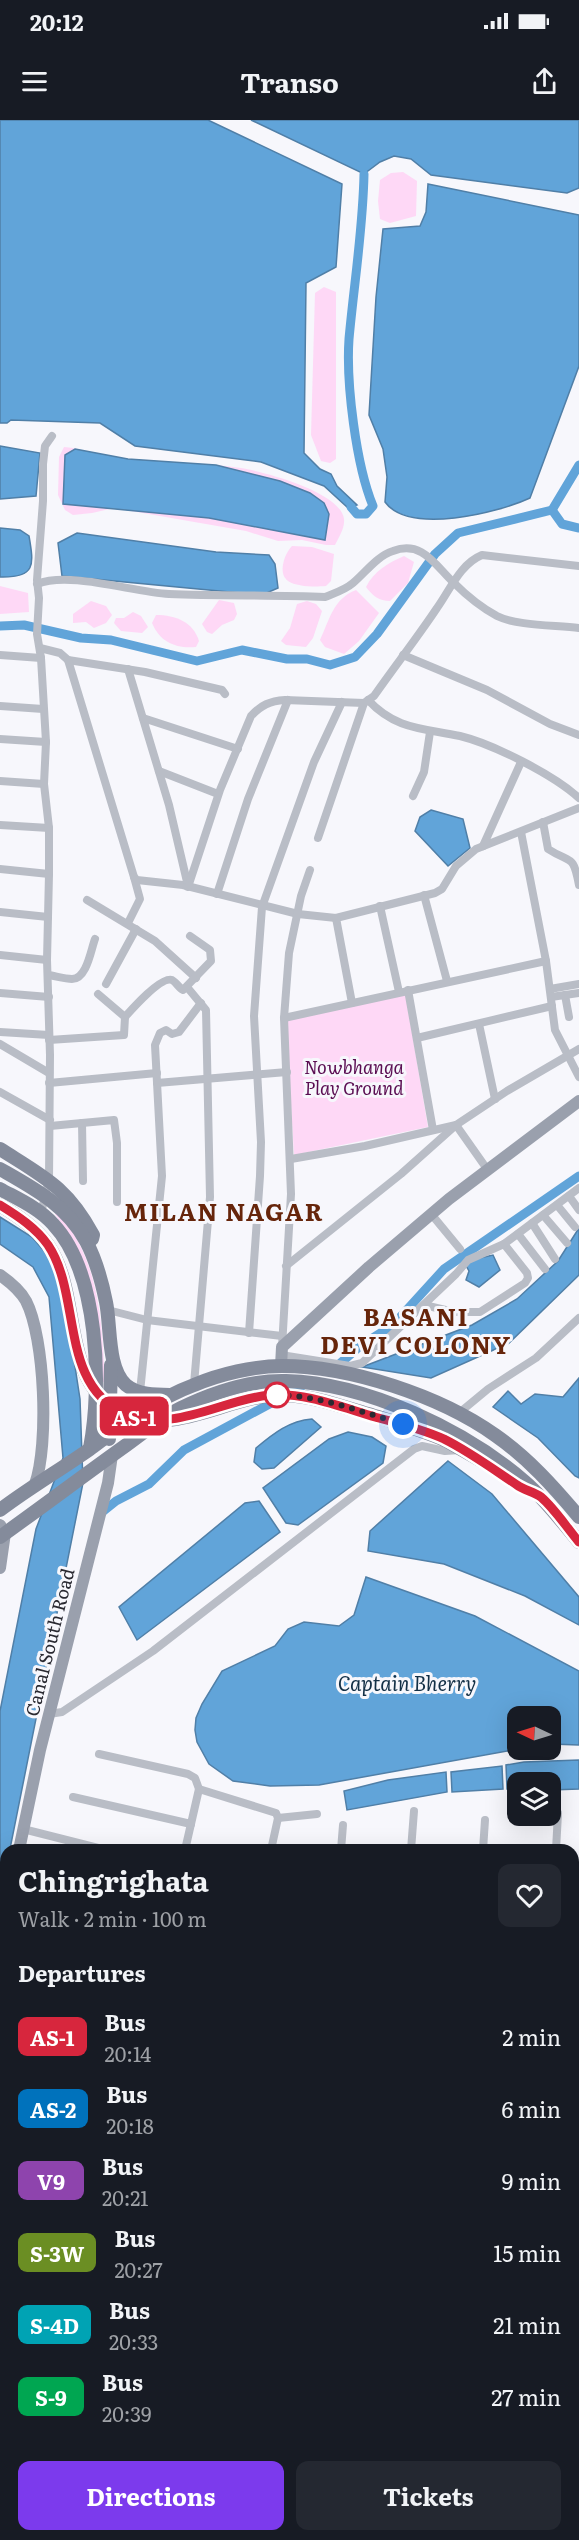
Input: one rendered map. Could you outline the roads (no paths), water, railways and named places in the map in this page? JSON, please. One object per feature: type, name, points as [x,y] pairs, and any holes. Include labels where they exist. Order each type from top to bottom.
[{"type":"main road","points":[[0,1149],[59,1187],[80,1212],[93,1235],[92,1254]]},
{"type":"main road","points":[[0,1169],[46,1196],[69,1215],[92,1254],[108,1310],[112,1393],[109,1433],[112,1455]]},
{"type":"main road","points":[[0,1189],[41,1213],[55,1226],[71,1251],[89,1305],[96,1392],[95,1422],[86,1451],[92,1468]]},
{"type":"main road","points":[[0,1205],[39,1233],[54,1256],[66,1287],[76,1344],[85,1374],[92,1387],[115,1408],[143,1418],[167,1419],[196,1415],[261,1396],[301,1396],[448,1435],[463,1450],[517,1486],[540,1497]]},
{"type":"main road","points":[[110,1342],[119,1377],[125,1384],[149,1395],[172,1395]]},
{"type":"main road","points":[[0,1510],[109,1433],[172,1395],[194,1384],[245,1371],[281,1351],[310,1364],[369,1380],[456,1411],[495,1434],[525,1458],[579,1517]]},
{"type":"main road","points":[[2,1532],[41,1507],[164,1418],[214,1395],[262,1383],[285,1381],[334,1388],[405,1410],[503,1464],[540,1497],[579,1542]]},
{"type":"street","points":[[41,1213],[49,1180],[47,960],[50,874],[49,828],[44,784],[46,742],[41,658],[37,634],[43,464],[45,446],[52,436]]},
{"type":"street","points":[[38,584],[47,580],[98,583],[167,594],[325,597],[347,587],[380,558],[393,550],[411,548],[429,555],[452,582],[497,616],[579,628]]},
{"type":"street","points":[[188,887],[218,794],[251,716],[260,707],[274,701],[366,701],[374,696],[438,607],[452,582],[482,555],[579,566]]},
{"type":"street","points":[[40,648],[60,653],[68,660],[141,899],[128,923]]},
{"type":"street","points":[[0,655],[41,658]]},
{"type":"street","points":[[403,655],[487,690],[550,724],[579,735]]},
{"type":"street","points":[[68,660],[128,669],[222,690],[225,694]]},
{"type":"street","points":[[128,669],[169,805],[188,887]]},
{"type":"street","points":[[217,894],[248,799],[288,700]]},
{"type":"street","points":[[366,701],[382,715],[430,732],[461,736],[493,748],[579,798]]},
{"type":"street","points":[[318,838],[366,701]]},
{"type":"street","points":[[249,1333],[261,1142],[256,1076],[255,982],[261,907],[314,762],[342,702]]},
{"type":"street","points":[[0,706],[44,709]]},
{"type":"street","points":[[142,718],[238,749]]},
{"type":"street","points":[[413,796],[423,772],[430,732]]},
{"type":"street","points":[[0,739],[46,742]]},
{"type":"street","points":[[483,846],[520,762]]},
{"type":"street","points":[[159,771],[218,794]]},
{"type":"street","points":[[0,781],[44,784]]},
{"type":"street","points":[[134,877],[140,881],[188,887],[261,907],[336,918],[442,889],[456,867],[469,854],[483,846],[579,808]]},
{"type":"street","points":[[543,822],[548,849],[571,860],[575,866],[579,885]]},
{"type":"street","points":[[0,825],[49,828]]},
{"type":"street","points":[[521,832],[546,961],[555,1030],[579,1077]]},
{"type":"street","points":[[0,869],[50,874]]},
{"type":"street","points":[[281,1351],[291,1159],[284,1018],[289,953],[310,870]]},
{"type":"street","points":[[424,895],[447,981]]},
{"type":"street","points":[[87,900],[155,941],[196,978]]},
{"type":"street","points":[[380,906],[417,1038],[433,1130]]},
{"type":"street","points":[[0,912],[48,917]]},
{"type":"street","points":[[336,918],[352,1003]]},
{"type":"street","points":[[106,984],[136,928]]},
{"type":"street","points":[[0,1032],[49,1038],[124,1035],[125,1017],[140,999],[166,980],[171,980],[183,990],[212,961],[210,950],[190,936]]},
{"type":"street","points":[[48,975],[78,978],[85,968],[95,939]]},
{"type":"street","points":[[0,956],[47,960]]},
{"type":"street","points":[[284,1018],[546,961]]},
{"type":"street","points":[[417,1038],[479,1024],[579,984]]},
{"type":"street","points":[[187,987],[206,1010],[210,1197],[194,1384]]},
{"type":"street","points":[[0,993],[49,997]]},
{"type":"street","points":[[551,997],[579,993]]},
{"type":"street","points":[[98,994],[125,1017]]},
{"type":"street","points":[[565,995],[569,1017]]},
{"type":"street","points":[[140,1392],[162,1176],[156,1039],[166,1030],[172,1034],[179,1032],[201,1003]]},
{"type":"street","points":[[479,1024],[495,1099]]},
{"type":"street","points":[[0,1044],[49,1078],[157,1073]]},
{"type":"street","points":[[286,1266],[401,1174],[456,1125],[579,1049]]},
{"type":"street","points":[[158,1083],[287,1072]]},
{"type":"street","points":[[0,1092],[50,1123],[114,1120],[117,1143],[117,1202]]},
{"type":"street","points":[[281,1351],[369,1267],[487,1169],[579,1101]]},
{"type":"street","points":[[82,1123],[83,1181]]},
{"type":"street","points":[[291,1159],[365,1146],[456,1125]]},
{"type":"street","points":[[456,1125],[487,1169]]},
{"type":"street","points":[[310,1364],[350,1366],[362,1364],[468,1260],[504,1244],[579,1188]]},
{"type":"street","points":[[569,1196],[579,1210]]},
{"type":"street","points":[[557,1205],[575,1227]]},
{"type":"street","points":[[432,1215],[460,1249]]},
{"type":"street","points":[[543,1215],[567,1243]]},
{"type":"street","points":[[532,1224],[555,1259]]},
{"type":"street","points":[[518,1234],[545,1269]]},
{"type":"street","points":[[424,1305],[454,1312],[480,1312],[525,1283],[528,1278],[527,1273],[504,1244]]},
{"type":"street","points":[[0,1275],[22,1294],[35,1330],[43,1429],[41,1480]]},
{"type":"street","points":[[108,1310],[147,1320],[249,1333],[281,1351]]},
{"type":"street","points":[[456,1411],[536,1358],[579,1318]]},
{"type":"street","points":[[49,1714],[62,1712],[153,1651],[414,1449],[422,1446],[445,1451],[463,1450]]},
{"type":"street","name":"Canal South Road","points":[[20,1844],[49,1714],[108,1483],[112,1455]]},
{"type":"street","points":[[92,1468],[108,1483]]},
{"type":"street","points":[[0,1568],[2,1532]]},
{"type":"street","points":[[99,1754],[188,1774],[195,1778],[199,1789],[186,1844]]},
{"type":"street","points":[[199,1789],[272,1810],[278,1818],[272,1844]]},
{"type":"street","points":[[73,1797],[191,1824]]},
{"type":"street","points":[[411,1844],[414,1811]]},
{"type":"street","points":[[278,1818],[317,1814]]},
{"type":"street","points":[[483,1844],[485,1820]]},
{"type":"street","points":[[341,1844],[343,1825]]},
{"type":"street","points":[[556,1844],[557,1826]]},
{"type":"street","points":[[23,1829],[82,1844]]},
{"type":"water","points":[[0,120],[208,120],[342,184],[336,267],[306,283],[304,453],[320,469],[331,474],[337,486],[357,505],[348,508],[324,486],[261,462],[135,446],[100,423],[11,420],[7,423],[0,423]]},
{"type":"water","points":[[251,120],[579,120],[579,188],[567,193],[431,175],[411,159],[394,156],[380,162],[364,174]]},
{"type":"water","points":[[428,184],[579,215],[579,366],[530,498],[476,515],[433,519],[413,517],[397,512],[385,502],[387,477],[383,449],[369,415],[376,297],[383,229],[420,226],[426,212]]},
{"type":"water","points":[[0,446],[40,453],[36,496],[0,499]]},
{"type":"water","points":[[75,449],[128,459],[216,465],[280,481],[310,493],[324,503],[329,514],[325,540],[209,518],[63,504],[65,455]]},
{"type":"water","points":[[0,528],[20,530],[29,536],[32,562],[26,572],[12,577],[0,577]]},
{"type":"water","points":[[77,533],[216,552],[269,555],[275,564],[278,588],[262,595],[62,576],[58,543]]},
{"type":"water","points":[[431,810],[463,819],[470,848],[448,866],[415,831],[420,817]]},
{"type":"water","points":[[0,1217],[32,1237],[51,1259],[66,1308],[80,1399],[83,1483],[11,1844],[0,1844],[0,1711],[36,1529],[63,1458],[49,1297],[33,1267],[0,1244]]},
{"type":"water","points":[[579,1228],[579,1275],[509,1343],[431,1378],[362,1367],[472,1325],[517,1299],[558,1261]]},
{"type":"water","points":[[493,1255],[500,1270],[479,1287],[466,1280],[469,1271],[465,1264]]},
{"type":"water","points":[[579,1378],[579,1478],[538,1438],[493,1407],[508,1391],[521,1404],[535,1394],[563,1397]]},
{"type":"water","points":[[312,1419],[321,1427],[274,1468],[262,1469],[254,1462],[256,1448],[269,1437],[289,1425]]},
{"type":"water","points":[[348,1432],[372,1437],[386,1446],[383,1463],[298,1525],[286,1523],[263,1488],[329,1439]]},
{"type":"water","points":[[448,1461],[492,1494],[579,1597],[579,1625],[525,1596],[444,1564],[368,1551],[370,1531]]},
{"type":"water","points":[[259,1501],[280,1532],[137,1640],[119,1607],[245,1503]]},
{"type":"water","name":"Captain Bherry","points":[[366,1577],[475,1616],[579,1671],[579,1745],[561,1744],[561,1706],[507,1706],[507,1751],[319,1785],[270,1786],[233,1781],[209,1764],[197,1742],[196,1718],[222,1671],[275,1646],[288,1629],[304,1622],[339,1626],[354,1615]]},
{"type":"water","points":[[579,1760],[579,1789],[561,1790],[561,1772],[507,1772],[507,1789],[506,1765]]},
{"type":"water","points":[[502,1766],[503,1789],[452,1792],[451,1772]]},
{"type":"water","points":[[446,1772],[447,1792],[347,1810],[344,1791],[388,1780]]},
{"type":"waterway","points":[[351,507],[357,514],[366,514],[373,506],[357,447],[348,357],[364,174]]},
{"type":"waterway","points":[[552,510],[579,465]]},
{"type":"waterway","points":[[0,626],[24,625],[81,638],[111,640],[197,661],[242,650],[287,659],[307,659],[330,665],[355,657],[377,634],[435,554],[458,533],[552,510],[562,524],[579,528]]},
{"type":"waterway","points":[[336,1367],[360,1346],[393,1325],[444,1269],[579,1176]]},
{"type":"waterway","points":[[101,1513],[116,1501],[149,1484],[184,1450],[301,1387]]},
{"type":"district","name":"MILAN NAGAR","points":[[224,1210]]},
{"type":"district","name":"BASANI DEVI COLONY","points":[[416,1329]]},
{"type":"park label","name":"Nowbhanga Play Ground","points":[[354,1076]]}]
